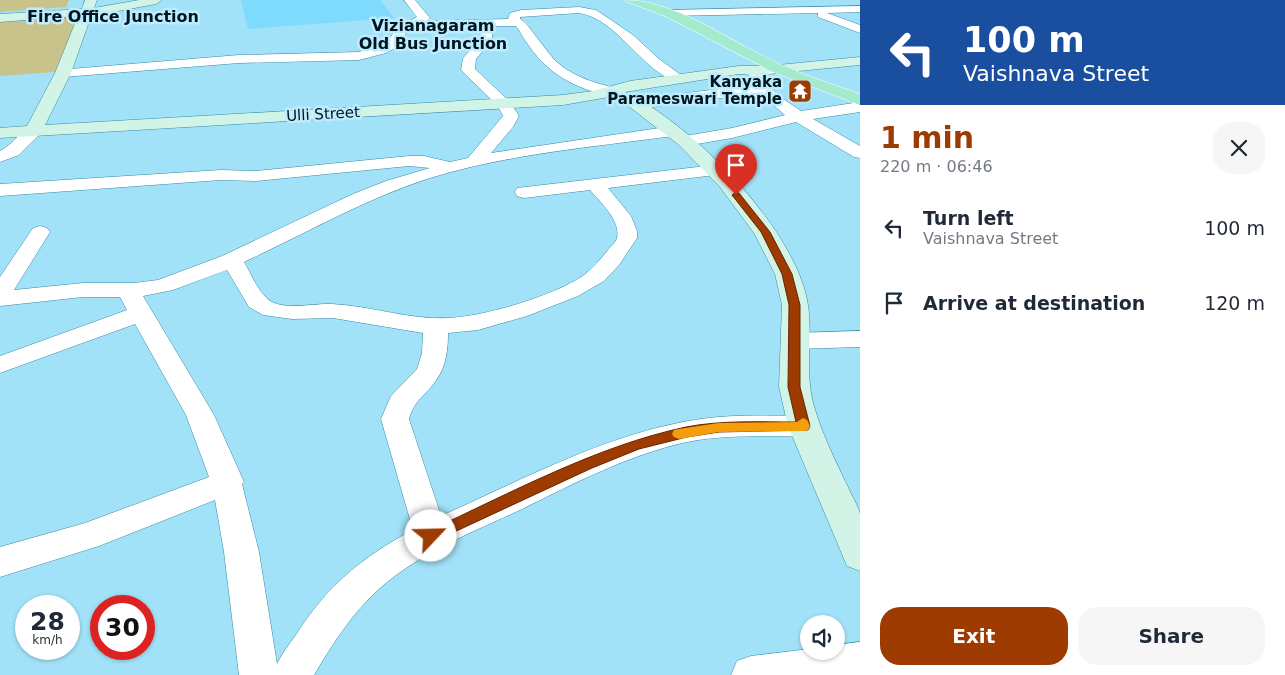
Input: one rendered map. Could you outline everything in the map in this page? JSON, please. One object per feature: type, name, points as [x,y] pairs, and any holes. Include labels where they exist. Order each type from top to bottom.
[{"type":"main road","points":[[631,0],[669,13],[772,70],[860,100]]},
{"type":"street","points":[[0,14],[89,7],[132,0]]},
{"type":"street","points":[[0,18],[156,0]]},
{"type":"street","points":[[400,0],[413,16],[414,23]]},
{"type":"street","points":[[63,73],[239,60],[359,56],[391,45],[401,31],[424,18],[409,0]]},
{"type":"street","points":[[518,0],[516,18],[533,44],[552,67],[565,76],[610,91],[637,104],[679,136],[727,182],[765,232],[787,274],[795,305],[794,387],[804,426],[860,554]]},
{"type":"street","points":[[580,0],[589,10],[630,38],[654,62],[678,78]]},
{"type":"street","points":[[690,1],[703,3],[853,1]]},
{"type":"street","points":[[782,1],[860,29]]},
{"type":"street","points":[[0,157],[13,151],[34,131],[63,73],[89,7]]},
{"type":"street","points":[[669,13],[860,9]]},
{"type":"street","points":[[414,23],[486,23],[589,10]]},
{"type":"street","points":[[474,162],[510,120],[509,110],[476,79],[468,70],[466,63],[468,58],[485,44],[488,32],[486,23]]},
{"type":"street","name":"Ulli Street","points":[[0,133],[583,98],[630,86],[678,78],[739,70],[772,70],[860,60]]},
{"type":"street","points":[[772,70],[754,78],[760,88],[799,116],[860,153]]},
{"type":"street","points":[[637,104],[760,88]]},
{"type":"street","points":[[0,365],[135,302],[143,290],[166,284],[231,259],[374,191],[426,174],[474,162],[679,136],[732,133],[799,116],[860,107]]},
{"type":"street","points":[[0,190],[221,175],[256,176],[409,161],[424,161],[452,167]]},
{"type":"street","points":[[524,192],[714,170]]},
{"type":"street","points":[[231,259],[256,302],[261,307],[271,311],[337,312],[436,326],[478,324],[500,319],[573,290],[594,278],[627,240],[626,227],[622,218],[595,184]]},
{"type":"street","points":[[0,297],[40,232]]},
{"type":"street","points":[[0,297],[84,290],[135,302],[179,376],[209,433],[228,482],[260,675]]},
{"type":"street","points":[[431,536],[395,419],[397,408],[403,398],[429,371],[435,359],[436,326]]},
{"type":"street","points":[[794,341],[860,338]]},
{"type":"street","points":[[292,675],[334,612],[350,592],[374,571],[431,536],[587,464],[636,446],[687,432],[719,428],[804,426]]},
{"type":"street","points":[[0,562],[42,552],[92,536],[228,482]]},
{"type":"street","points":[[751,675],[860,661]]},
{"type":"shaded area","points":[[0,0],[69,0],[66,7],[0,12]]},
{"type":"shaded area","points":[[241,0],[380,0],[394,18],[248,29]]},
{"type":"shaded area","points":[[89,13],[68,71],[0,76],[0,19]]},
{"type":"slow traffic","points":[[679,434],[719,428],[804,426],[803,423]]},
{"type":"place","name":"Kanyaka Parameswari Temple","points":[[800,91]]},
{"type":"district","name":"Fire Office Junction","points":[[113,16]]},
{"type":"district","name":"Vizianagaram Old Bus Junction","points":[[433,34]]},
{"type":"route","points":[[431,536],[587,464],[636,446],[687,432],[719,428],[804,426],[794,387],[793,345],[795,305],[787,274],[765,232],[736,195]]}]
